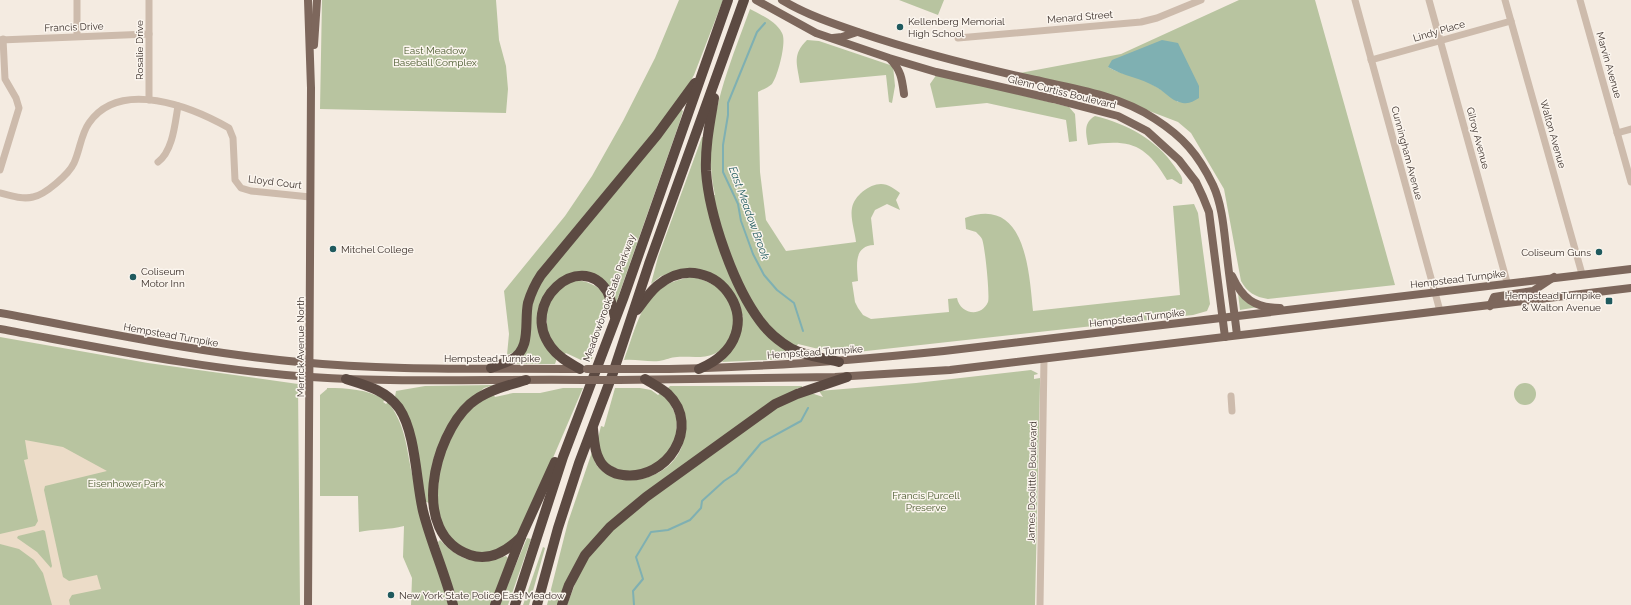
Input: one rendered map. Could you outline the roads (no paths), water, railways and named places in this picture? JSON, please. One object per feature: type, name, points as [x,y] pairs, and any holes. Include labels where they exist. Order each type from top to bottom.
[{"type":"highway","name":"Meadowbrook State Parkway","points":[[515,605],[563,457],[615,317],[728,0]]},
{"type":"highway","points":[[537,605],[558,528],[744,0]]},
{"type":"highway","points":[[491,368],[512,360],[521,351],[526,340],[528,305],[532,290],[540,275],[657,135],[701,75]]},
{"type":"highway","points":[[716,79],[706,145],[706,171],[713,215],[732,268],[750,307],[761,322],[776,337],[794,350],[839,362]]},
{"type":"highway","points":[[632,318],[651,291],[670,278],[690,273],[700,274],[720,283],[729,293],[737,309],[737,329],[726,350],[710,364],[698,369]]},
{"type":"highway","points":[[584,369],[561,358],[546,340],[542,310],[550,293],[565,280],[574,277],[585,277],[596,281],[607,291],[615,317]]},
{"type":"highway","points":[[562,605],[569,584],[585,554],[610,527],[634,506],[775,404],[797,394],[847,377]]},
{"type":"highway","points":[[593,426],[598,458],[611,471],[631,476],[644,475],[655,470],[665,462],[678,443],[680,433],[678,411],[669,395],[645,379]]},
{"type":"highway","points":[[346,380],[371,387],[385,395],[399,408],[406,422],[424,512],[453,605]]},
{"type":"highway","points":[[521,537],[507,550],[490,556],[473,556],[457,549],[445,538],[438,526],[434,509],[433,490],[435,472],[442,447],[448,432],[459,415],[471,403],[484,394],[526,380]]},
{"type":"highway","points":[[495,605],[521,537],[586,395]]},
{"type":"main road","name":"Merrick Avenue North","points":[[308,0],[311,88],[308,605]]},
{"type":"main road","name":"Merrick Avenue North","points":[[311,88],[317,0]]},
{"type":"main road","name":"Glenn Curtiss Boulevard","points":[[756,0],[791,20],[830,38],[889,58],[936,72],[1054,99],[1118,116],[1147,131],[1174,154],[1192,177],[1204,197],[1208,212],[1225,337]]},
{"type":"main road","name":"Glenn Curtiss Boulevard","points":[[782,0],[796,8],[857,32],[921,53],[1086,92],[1124,103],[1154,118],[1186,141],[1199,159],[1221,208],[1237,336]]},
{"type":"main road","points":[[830,38],[842,37],[857,32]]},
{"type":"main road","points":[[889,58],[898,67],[901,74],[904,94]]},
{"type":"main road","points":[[1204,197],[1215,192]]},
{"type":"main road","name":"Hempstead Turnpike","points":[[0,313],[217,353],[310,363],[410,368],[698,369],[839,362],[944,351],[1235,317],[1507,282],[1631,269]]},
{"type":"main road","points":[[1228,270],[1238,290],[1246,298],[1258,305],[1274,308],[1308,308]]},
{"type":"main road","points":[[1490,306],[1494,297],[1533,291],[1554,277]]},
{"type":"main road","points":[[0,329],[191,364],[256,373],[346,380],[619,380],[847,377],[950,370],[1631,288]]},
{"type":"street","points":[[77,0],[77,36]]},
{"type":"street","name":"Rosalie Drive","points":[[149,0],[149,100]]},
{"type":"street","name":"Menard Street","points":[[958,38],[1141,22],[1157,18],[1201,0]]},
{"type":"street","name":"Cunningham Avenue","points":[[1355,0],[1440,311]]},
{"type":"street","name":"Gilroy Avenue","points":[[1429,0],[1507,282]]},
{"type":"street","name":"Walton Avenue","points":[[1505,0],[1582,274]]},
{"type":"street","name":"Marvin Avenue","points":[[1580,0],[1631,182]]},
{"type":"street","name":"Lindy Place","points":[[1371,60],[1511,21]]},
{"type":"street","name":"Francis Drive","points":[[1,40],[149,34]]},
{"type":"street","points":[[0,170],[19,108],[16,98],[5,79],[1,40]]},
{"type":"street","name":"Lloyd Court","points":[[0,193],[24,198],[39,196],[71,168],[86,129],[98,112],[119,101],[132,99],[149,100],[178,106],[229,128],[233,138],[235,180],[241,188],[250,191],[310,197]]},
{"type":"street","points":[[158,162],[163,158],[169,146],[178,106]]},
{"type":"street","points":[[1618,133],[1631,129]]},
{"type":"street","name":"James Doolittle Boulevard","points":[[1040,605],[1044,359]]},
{"type":"street","points":[[1231,396],[1232,411]]},
{"type":"water","points":[[1162,40],[1178,43],[1199,86],[1199,98],[1192,102],[1179,102],[1150,84],[1108,67],[1112,60]]},
{"type":"waterway","name":"East Meadow Brook","points":[[765,23],[757,32],[728,103],[728,115],[723,145],[723,172],[738,204],[741,221],[753,254],[764,275],[777,290],[794,303],[803,331]]},
{"type":"waterway","name":"East Meadow Brook","points":[[634,605],[633,591],[643,579],[636,557],[651,532],[668,530],[690,520],[701,508],[702,501],[724,481],[736,473],[761,443],[801,421],[808,408]]},
{"type":"place","name":"Kellenberg Memorial High School","points":[[900,27]]},
{"type":"place","name":"Mitchel College","points":[[333,249]]},
{"type":"place","name":"Coliseum Guns","points":[[1599,252]]},
{"type":"place","name":"Coliseum Motor Inn","points":[[133,277]]},
{"type":"place","name":"Hempstead Turnpike & Walton Avenue","points":[[1609,301]]},
{"type":"place","name":"New York State Police East Meadow","points":[[391,595]]},
{"type":"park label","name":"East Meadow Baseball Complex","points":[[435,56]]},
{"type":"park label","name":"Eisenhower Park","points":[[126,483]]},
{"type":"park label","name":"Francis Purcell Preserve","points":[[926,500]]}]
